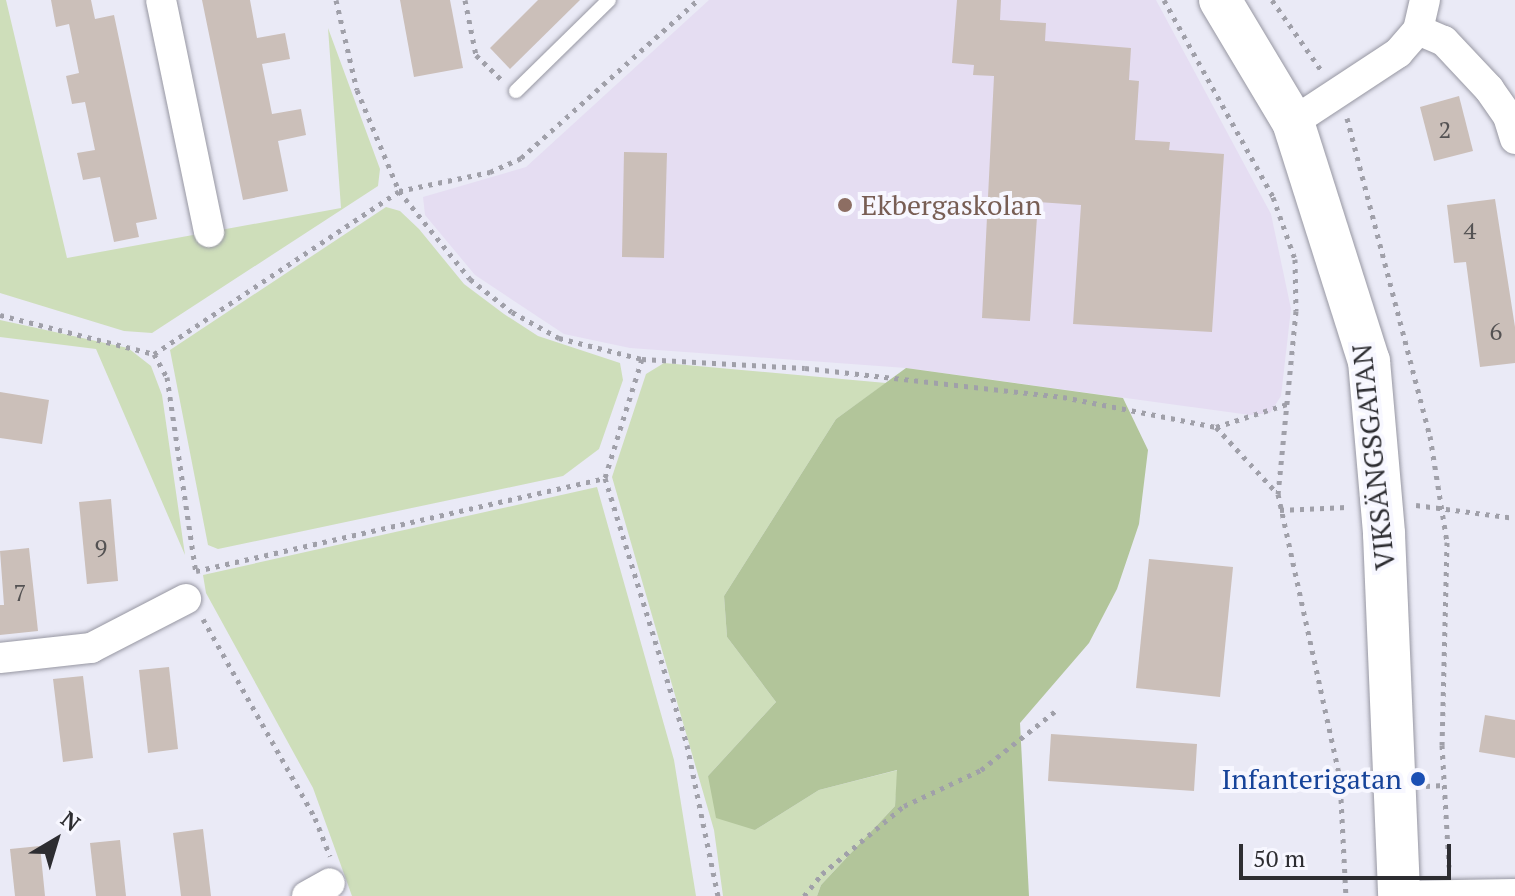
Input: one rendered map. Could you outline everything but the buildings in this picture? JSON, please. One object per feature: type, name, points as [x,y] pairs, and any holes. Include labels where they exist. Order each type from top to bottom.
[{"type":"street","points":[[161,0],[209,232]]},
{"type":"street","name":"VIKSÄNGSGATAN","points":[[1220,0],[1293,122],[1369,361],[1384,534],[1399,896]]},
{"type":"street","points":[[1293,122],[1398,53],[1418,30],[1425,0]]},
{"type":"street","points":[[1418,30],[1444,41],[1489,89],[1508,116],[1515,139]]},
{"type":"street","points":[[0,658],[91,648],[195,592]]},
{"type":"street","points":[[1399,896],[1515,894]]},
{"type":"lane","points":[[516,91],[609,0]]},
{"type":"path","points":[[336,0],[357,90],[399,191],[451,259],[512,312],[584,347],[642,359],[805,368],[1047,395],[1216,427],[1287,404]]},
{"type":"path","points":[[465,0],[476,55],[516,91]]},
{"type":"path","points":[[154,354],[399,191],[490,172],[521,158],[698,0]]},
{"type":"path","points":[[1164,0],[1273,197],[1289,238],[1298,279],[1278,494],[1340,779],[1346,896]]},
{"type":"path","points":[[1272,0],[1353,130],[1430,436],[1447,542],[1442,745],[1449,895]]},
{"type":"path","points":[[0,315],[154,354],[167,377],[195,592],[315,818],[324,881]]},
{"type":"path","points":[[642,359],[605,478],[687,745],[718,896]]},
{"type":"path","points":[[1216,427],[1278,494]]},
{"type":"path","points":[[195,592],[605,478]]},
{"type":"path","points":[[1416,505],[1515,518]]},
{"type":"path","points":[[1280,510],[1352,507]]},
{"type":"path","points":[[804,896],[822,874],[904,806],[981,770],[1058,709]]},
{"type":"shaded area","name":"Ekbergaskolan","points":[[709,0],[1156,0],[1271,214],[1291,309],[1281,396],[1270,413],[1250,415],[906,368],[630,348],[564,334],[475,275],[425,215],[423,197],[526,167]]},
{"type":"green space","points":[[0,0],[6,0],[67,258],[341,208],[328,28],[380,169],[378,186],[152,333],[124,331],[0,293]]},
{"type":"green space","points":[[386,207],[400,211],[419,229],[464,284],[504,314],[538,336],[620,363],[623,380],[599,449],[563,476],[218,549],[208,545],[170,350]]},
{"type":"green space","points":[[0,320],[128,348],[151,366],[162,395],[185,555],[96,349],[0,337]]},
{"type":"green space","points":[[664,363],[886,383],[836,419],[724,596],[727,637],[776,702],[708,776],[755,830],[819,790],[898,770],[895,806],[821,885],[817,896],[723,896],[714,830],[612,477],[646,374]]},
{"type":"green space","points":[[906,368],[1123,398],[1148,450],[1139,524],[1117,589],[1089,643],[1020,723],[1029,896],[817,896],[821,885],[895,806],[897,770],[819,790],[755,830],[716,818],[708,776],[776,702],[727,637],[724,596],[836,419]]},
{"type":"green space","points":[[597,487],[674,760],[696,896],[352,896],[313,788],[206,593],[203,575]]},
{"type":"place","name":"Ekbergaskolan","points":[[845,205]]},
{"type":"place","name":"Infanterigatan","points":[[1418,779]]}]
